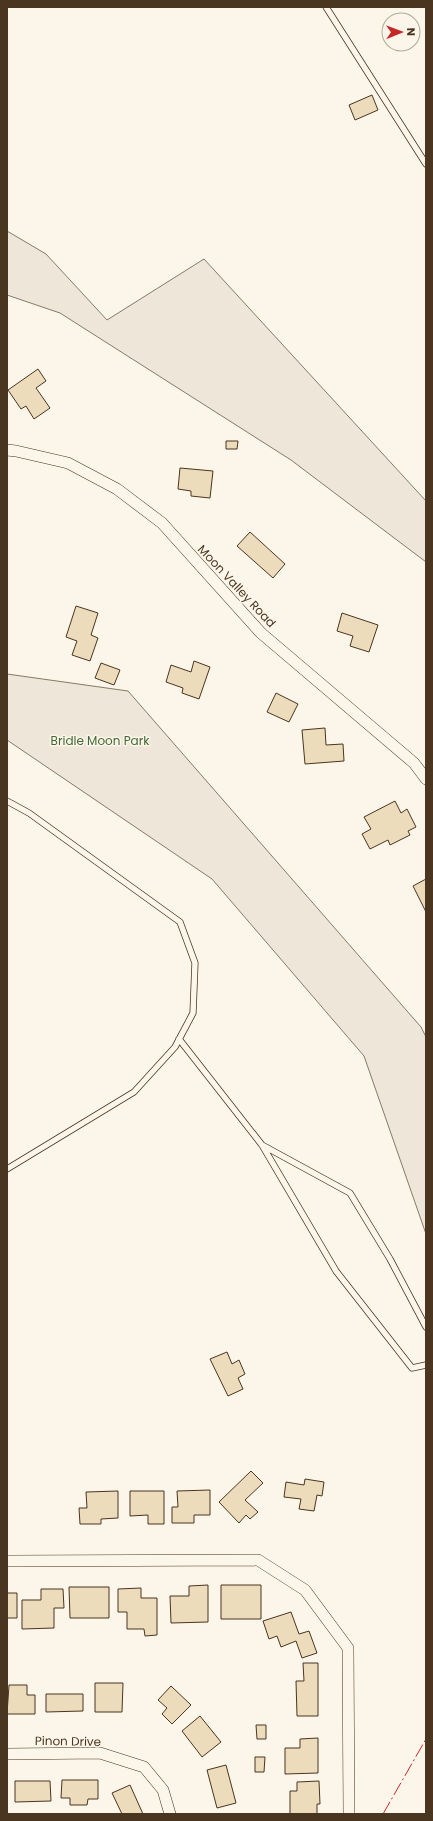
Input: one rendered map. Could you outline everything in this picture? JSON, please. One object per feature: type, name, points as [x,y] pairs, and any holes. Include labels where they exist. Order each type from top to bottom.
[{"type":"street","name":"Moon Valley Road","points":[[7,450],[68,463],[117,489],[162,523],[261,633],[414,763],[426,779]]},
{"type":"street","points":[[7,1561],[258,1560],[305,1590],[348,1648],[349,1814]]},
{"type":"street","name":"Pinon Drive","points":[[7,1754],[100,1753],[144,1767],[163,1790],[170,1814]]},
{"type":"lane","points":[[326,7],[426,164]]},
{"type":"lane","points":[[7,801],[29,813],[180,922],[195,963],[193,1013],[175,1047],[134,1092],[7,1169]]},
{"type":"lane","points":[[179,1039],[262,1145],[336,1271],[412,1368],[426,1365]]},
{"type":"lane","points":[[262,1145],[350,1193],[390,1259],[426,1327]]},
{"type":"green space","points":[[7,231],[46,254],[107,320],[204,259],[426,501],[426,562],[291,460],[60,313],[7,295]]},
{"type":"green space","name":"Bridle Moon Park","points":[[7,674],[128,691],[421,1027],[426,1037],[426,1234],[364,1056],[212,879],[7,740]]},
{"type":"building","points":[[372,95],[378,110],[355,120],[349,105]]},
{"type":"building","points":[[38,369],[46,381],[36,388],[50,408],[34,419],[26,406],[21,409],[8,390]]},
{"type":"building","points":[[226,441],[238,441],[237,449],[226,449]]},
{"type":"building","points":[[180,468],[213,471],[210,498],[191,496],[191,491],[178,489]]},
{"type":"building","points":[[250,532],[285,564],[273,578],[237,546]]},
{"type":"building","points":[[76,606],[98,613],[91,635],[98,638],[90,661],[72,655],[77,641],[66,637]]},
{"type":"building","points":[[342,613],[378,625],[369,652],[350,646],[353,636],[337,631]]},
{"type":"building","points":[[194,661],[210,667],[199,699],[182,693],[183,688],[166,682],[171,665],[191,672]]},
{"type":"building","points":[[101,663],[120,670],[114,685],[95,678]]},
{"type":"building","points":[[276,693],[298,704],[289,722],[267,712]]},
{"type":"building","points":[[325,728],[326,745],[343,744],[344,761],[305,764],[302,730]]},
{"type":"building","points":[[395,801],[401,813],[407,809],[416,827],[408,831],[410,835],[390,845],[388,840],[370,849],[362,834],[371,829],[364,817]]},
{"type":"building","points":[[426,879],[426,912],[413,886]]},
{"type":"building","points":[[227,1352],[232,1364],[239,1360],[245,1374],[238,1378],[243,1389],[228,1396],[210,1359]]},
{"type":"building","points":[[251,1471],[263,1483],[245,1500],[258,1512],[250,1519],[246,1515],[239,1523],[219,1502]]},
{"type":"building","points":[[305,1479],[324,1482],[322,1496],[317,1495],[314,1511],[299,1509],[301,1499],[284,1497],[286,1482],[304,1485]]},
{"type":"building","points":[[210,1490],[210,1515],[194,1515],[194,1523],[172,1523],[172,1507],[178,1507],[177,1491]]},
{"type":"building","points":[[118,1491],[118,1518],[101,1519],[101,1524],[80,1524],[79,1508],[87,1508],[86,1492]]},
{"type":"building","points":[[130,1491],[164,1491],[164,1524],[148,1524],[148,1515],[130,1516]]},
{"type":"building","points":[[208,1585],[208,1622],[171,1623],[170,1596],[189,1596],[189,1586]]},
{"type":"building","points":[[221,1585],[261,1585],[261,1619],[221,1619]]},
{"type":"building","points":[[69,1587],[109,1587],[109,1618],[70,1618]]},
{"type":"building","points":[[141,1588],[141,1598],[157,1598],[157,1635],[145,1636],[144,1629],[127,1629],[127,1612],[118,1612],[118,1589]]},
{"type":"building","points":[[41,1589],[63,1589],[64,1608],[54,1608],[54,1628],[22,1629],[22,1600],[41,1600]]},
{"type":"building","points":[[7,1593],[17,1593],[17,1618],[7,1618]]},
{"type":"building","points":[[291,1612],[299,1634],[309,1631],[317,1653],[302,1658],[296,1641],[281,1647],[277,1636],[269,1639],[263,1621]]},
{"type":"building","points":[[303,1663],[318,1663],[318,1716],[297,1716],[296,1681],[304,1681]]},
{"type":"building","points":[[95,1683],[123,1683],[122,1712],[95,1712]]},
{"type":"building","points":[[9,1685],[27,1685],[27,1695],[35,1695],[35,1714],[7,1714]]},
{"type":"building","points":[[171,1686],[191,1705],[172,1724],[162,1714],[167,1708],[158,1700]]},
{"type":"building","points":[[46,1694],[83,1694],[83,1711],[46,1712]]},
{"type":"building","points":[[200,1716],[221,1742],[202,1757],[182,1731]]},
{"type":"building","points":[[256,1725],[266,1725],[266,1739],[257,1739]]},
{"type":"building","points":[[318,1738],[318,1773],[285,1774],[285,1748],[300,1748],[300,1739]]},
{"type":"building","points":[[255,1757],[265,1757],[264,1772],[255,1772]]},
{"type":"building","points":[[226,1765],[236,1803],[217,1808],[207,1770]]},
{"type":"building","points":[[62,1780],[98,1780],[98,1799],[88,1799],[87,1805],[70,1805],[70,1798],[61,1798]]},
{"type":"building","points":[[15,1781],[50,1781],[51,1801],[15,1802]]},
{"type":"building","points":[[319,1781],[320,1804],[317,1804],[317,1814],[290,1814],[290,1791],[297,1791],[297,1782]]},
{"type":"building","points":[[130,1785],[143,1814],[122,1814],[112,1793]]},
{"type":"power","points":[[383,1814],[426,1739]]}]
